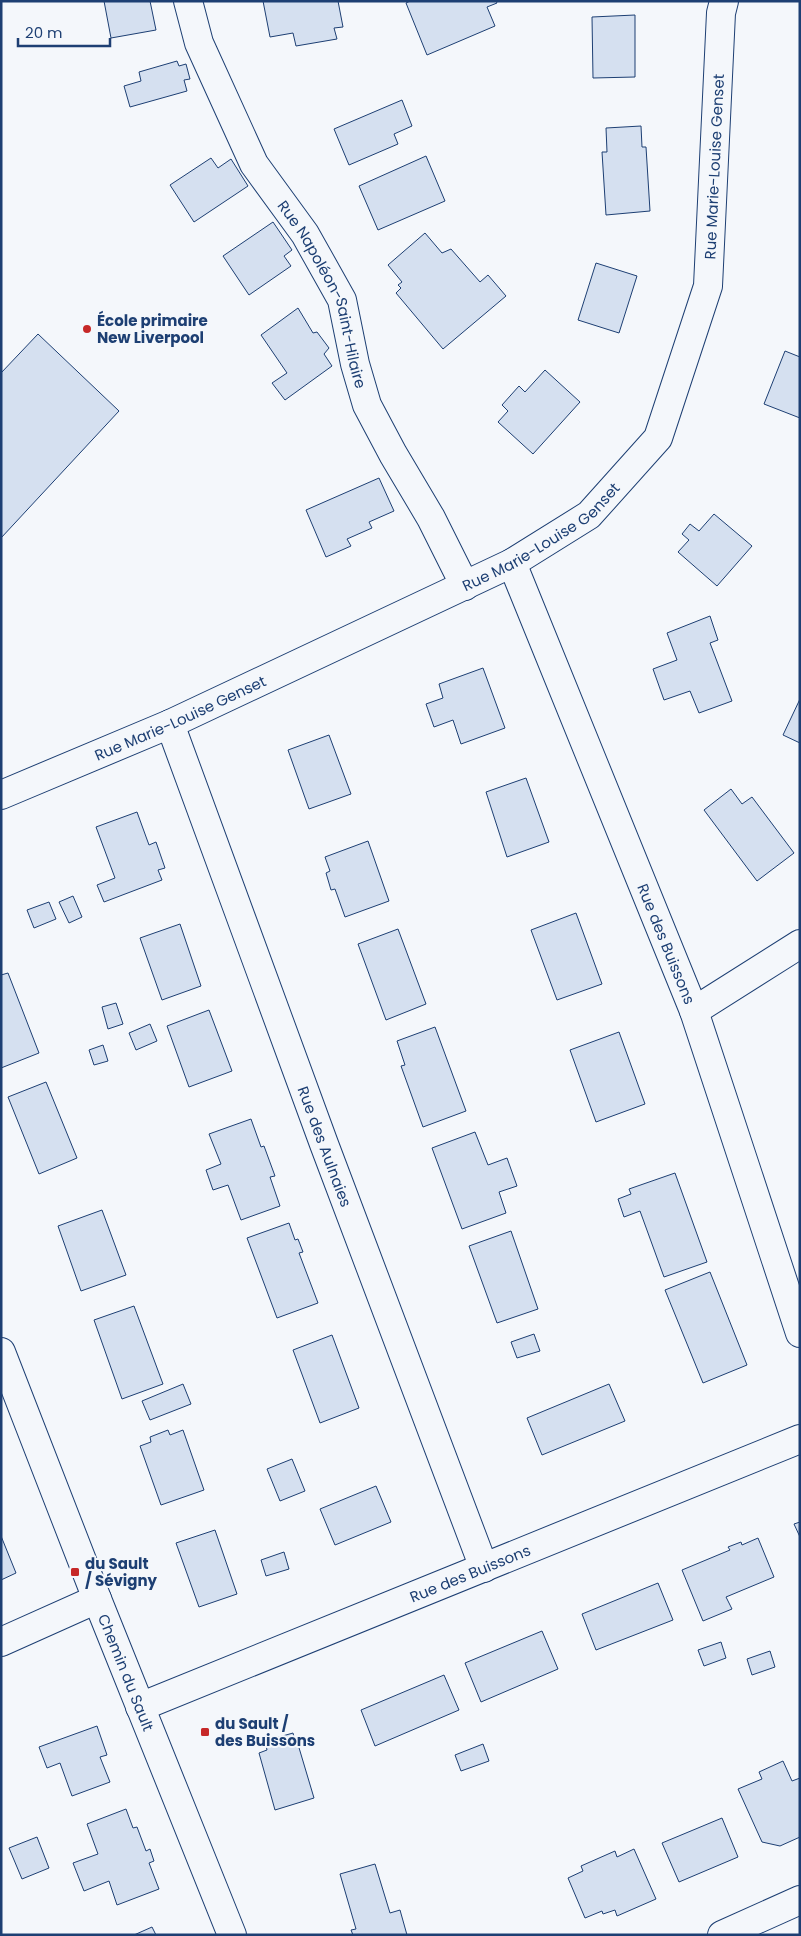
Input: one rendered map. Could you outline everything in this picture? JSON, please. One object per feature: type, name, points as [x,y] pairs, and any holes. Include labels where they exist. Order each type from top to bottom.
[{"type":"street","name":"Rue Napoléon-Saint-Hilaire","points":[[188,1],[199,43],[254,164],[305,234],[342,300],[354,364],[367,406],[393,454],[432,518],[465,586]]},
{"type":"street","name":"Rue Marie-Louise Genset","points":[[1,795],[170,724],[465,586],[512,563],[589,515],[658,438],[708,286],[721,13],[724,1]]},
{"type":"street","name":"Rue des Buissons","points":[[512,563],[694,1011],[800,1333]]},
{"type":"street","name":"Rue des Aulnaies","points":[[170,724],[324,1144],[484,1568]]},
{"type":"street","points":[[694,1011],[800,944]]},
{"type":"street","name":"Chemin du Sault","points":[[1,1352],[97,1599],[232,1935]]},
{"type":"street","name":"Rue des Buissons","points":[[140,1707],[800,1439]]},
{"type":"street","points":[[1,1642],[97,1599]]},
{"type":"street","points":[[722,1935],[800,1900]]},
{"type":"building","points":[[104,1],[150,1],[156,30],[111,38]]},
{"type":"building","points":[[263,1],[338,1],[343,27],[334,28],[337,39],[296,46],[293,33],[270,37]]},
{"type":"building","points":[[410,1],[496,1],[497,3],[487,7],[495,26],[427,55],[406,3]]},
{"type":"building","points":[[635,15],[635,77],[593,78],[592,17]]},
{"type":"building","points":[[177,61],[179,66],[186,64],[190,79],[184,80],[187,91],[130,107],[124,86],[141,81],[139,72]]},
{"type":"building","points":[[402,100],[412,126],[394,134],[398,144],[349,165],[334,129]]},
{"type":"building","points":[[641,126],[642,147],[646,147],[650,211],[606,215],[602,152],[607,152],[606,128]]},
{"type":"building","points":[[426,156],[445,201],[378,230],[359,186]]},
{"type":"building","points":[[211,158],[218,168],[231,159],[248,186],[194,222],[170,185]]},
{"type":"building","points":[[273,222],[292,250],[284,256],[291,266],[249,295],[223,256]]},
{"type":"building","points":[[425,233],[442,253],[451,249],[480,282],[488,275],[506,296],[443,349],[396,293],[401,288],[398,285],[402,282],[388,265]]},
{"type":"building","points":[[596,263],[637,276],[619,333],[578,320]]},
{"type":"building","points":[[298,308],[313,333],[317,332],[329,348],[324,354],[332,366],[285,400],[272,383],[287,373],[261,335]]},
{"type":"building","points":[[38,334],[119,411],[1,538],[1,373]]},
{"type":"building","points":[[785,351],[800,357],[800,418],[764,404]]},
{"type":"building","points":[[545,370],[580,402],[533,454],[498,422],[508,411],[502,405],[519,386],[525,392]]},
{"type":"building","points":[[379,478],[394,511],[369,522],[372,528],[347,539],[351,546],[326,557],[306,510]]},
{"type":"building","points":[[714,514],[752,546],[717,586],[678,552],[689,540],[682,534],[690,524],[699,531]]},
{"type":"building","points":[[710,616],[718,640],[710,643],[732,701],[699,713],[690,691],[664,700],[653,669],[677,660],[667,633]]},
{"type":"building","points":[[483,668],[505,728],[461,744],[453,720],[434,727],[426,704],[443,698],[439,684]]},
{"type":"building","points":[[800,699],[800,743],[783,735]]},
{"type":"building","points":[[329,735],[351,794],[309,809],[288,750]]},
{"type":"building","points":[[526,778],[549,842],[507,857],[486,792]]},
{"type":"building","points":[[731,789],[742,804],[752,797],[794,853],[757,881],[704,810]]},
{"type":"building","points":[[137,812],[149,845],[156,842],[165,868],[158,870],[162,880],[104,902],[97,885],[115,878],[96,827]]},
{"type":"building","points":[[368,841],[389,901],[345,917],[335,889],[331,890],[326,873],[330,871],[325,857]]},
{"type":"building","points":[[73,896],[82,917],[69,923],[59,902]]},
{"type":"building","points":[[49,902],[56,919],[34,928],[27,910]]},
{"type":"building","points":[[576,913],[602,984],[557,1000],[531,930]]},
{"type":"building","points":[[180,924],[201,986],[162,1000],[140,938]]},
{"type":"building","points":[[398,929],[426,1004],[386,1020],[358,944]]},
{"type":"building","points":[[8,973],[39,1053],[1,1068],[1,975]]},
{"type":"building","points":[[116,1003],[123,1024],[108,1029],[102,1007]]},
{"type":"building","points":[[209,1010],[232,1071],[189,1087],[167,1026]]},
{"type":"building","points":[[150,1024],[157,1041],[136,1050],[129,1033]]},
{"type":"building","points":[[435,1027],[466,1111],[423,1127],[401,1066],[405,1065],[397,1041]]},
{"type":"building","points":[[619,1032],[645,1104],[596,1122],[570,1050]]},
{"type":"building","points":[[103,1045],[108,1061],[94,1065],[89,1050]]},
{"type":"building","points":[[46,1082],[77,1158],[39,1174],[8,1097]]},
{"type":"building","points":[[251,1119],[261,1147],[264,1146],[275,1176],[270,1177],[280,1206],[241,1220],[228,1185],[213,1190],[206,1170],[221,1164],[209,1134]]},
{"type":"building","points":[[475,1132],[488,1165],[507,1158],[517,1186],[499,1192],[506,1213],[462,1229],[432,1148]]},
{"type":"building","points":[[675,1173],[707,1262],[664,1277],[640,1211],[624,1217],[618,1199],[631,1194],[629,1189]]},
{"type":"building","points":[[102,1210],[126,1275],[81,1291],[58,1226]]},
{"type":"building","points":[[289,1223],[295,1240],[298,1239],[303,1252],[299,1253],[318,1303],[277,1318],[247,1238]]},
{"type":"building","points":[[511,1231],[538,1309],[497,1323],[469,1246]]},
{"type":"building","points":[[710,1272],[747,1365],[703,1383],[665,1290]]},
{"type":"building","points":[[134,1306],[163,1384],[122,1399],[94,1320]]},
{"type":"building","points":[[534,1334],[540,1351],[517,1358],[511,1342]]},
{"type":"building","points":[[332,1335],[359,1408],[320,1423],[293,1350]]},
{"type":"building","points":[[183,1384],[191,1404],[150,1420],[142,1401]]},
{"type":"building","points":[[609,1384],[625,1421],[542,1455],[527,1418]]},
{"type":"building","points":[[168,1430],[170,1435],[183,1430],[204,1490],[161,1505],[140,1446],[151,1442],[150,1437]]},
{"type":"building","points":[[292,1459],[305,1491],[280,1501],[267,1469]]},
{"type":"building","points":[[376,1486],[391,1522],[335,1545],[320,1509]]},
{"type":"building","points":[[800,1522],[800,1537],[794,1524]]},
{"type":"building","points":[[215,1530],[237,1594],[199,1607],[176,1543]]},
{"type":"building","points":[[1,1536],[16,1573],[1,1580]]},
{"type":"building","points":[[758,1538],[774,1577],[726,1597],[732,1609],[703,1621],[682,1570],[730,1550],[728,1547],[741,1542],[742,1545]]},
{"type":"building","points":[[284,1552],[289,1569],[266,1576],[261,1560]]},
{"type":"building","points":[[658,1583],[673,1620],[596,1650],[582,1614]]},
{"type":"building","points":[[542,1631],[558,1669],[481,1702],[465,1663]]},
{"type":"building","points":[[721,1642],[726,1658],[704,1666],[698,1650]]},
{"type":"building","points":[[770,1651],[775,1667],[752,1675],[747,1659]]},
{"type":"building","points":[[444,1675],[459,1710],[375,1746],[361,1710]]},
{"type":"building","points":[[97,1726],[107,1755],[100,1757],[110,1782],[72,1796],[60,1763],[47,1768],[39,1747]]},
{"type":"building","points":[[293,1733],[314,1798],[275,1810],[259,1753],[267,1750],[265,1741]]},
{"type":"building","points":[[483,1744],[489,1761],[461,1771],[455,1755]]},
{"type":"building","points":[[783,1761],[792,1781],[800,1778],[800,1837],[780,1846],[762,1842],[738,1789],[762,1779],[759,1772]]},
{"type":"building","points":[[126,1809],[133,1828],[137,1827],[146,1851],[150,1849],[154,1861],[149,1863],[159,1889],[117,1905],[109,1881],[84,1891],[73,1863],[98,1854],[87,1824]]},
{"type":"building","points":[[722,1818],[738,1857],[679,1882],[662,1843]]},
{"type":"building","points":[[37,1837],[49,1868],[22,1879],[9,1848]]},
{"type":"building","points":[[634,1849],[656,1899],[617,1916],[615,1910],[603,1914],[602,1911],[585,1918],[568,1878],[583,1871],[581,1866],[615,1851],[617,1857]]},
{"type":"building","points":[[375,1864],[390,1913],[400,1910],[407,1935],[353,1935],[351,1930],[356,1929],[340,1874]]},
{"type":"building","points":[[152,1927],[156,1935],[134,1935]]},
{"type":"place","name":"École primaire New Liverpool","points":[[87,329]]},
{"type":"place","name":"du Sault / Sévigny","points":[[75,1572]]},
{"type":"place","name":"du Sault / des Buissons","points":[[205,1732]]}]
